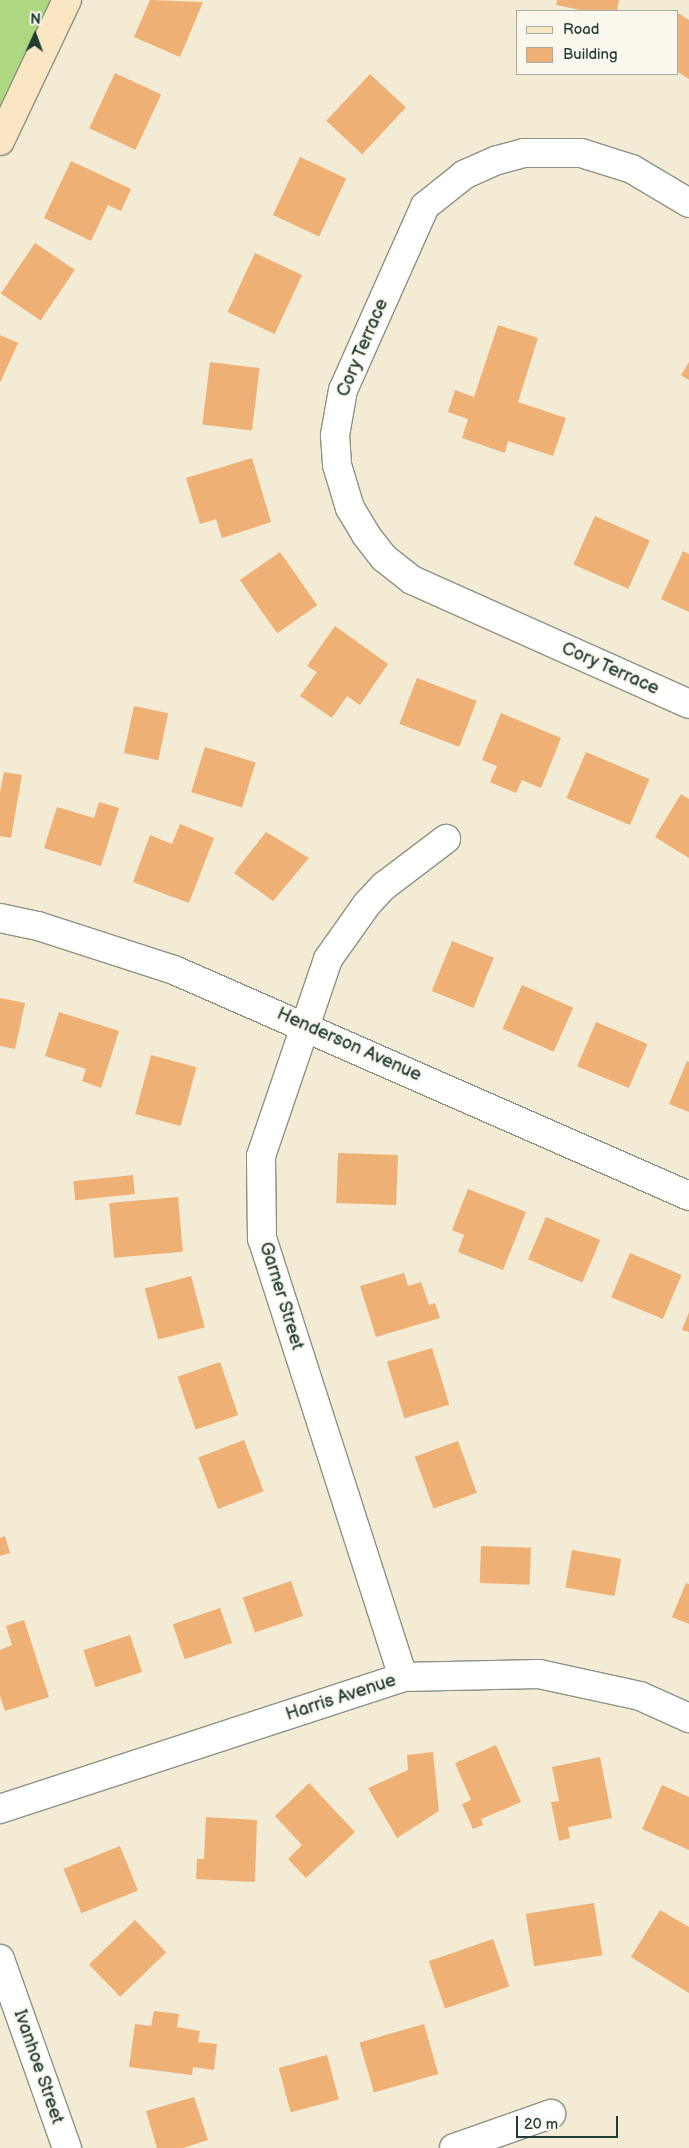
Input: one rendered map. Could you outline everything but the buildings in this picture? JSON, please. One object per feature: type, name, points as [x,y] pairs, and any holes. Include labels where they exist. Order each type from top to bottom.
[{"type":"street","points":[[0,141],[67,0]]},
{"type":"street","name":"Cory Terrace","points":[[689,203],[632,169],[582,153],[548,150],[524,153],[497,160],[464,175],[425,206],[342,390],[335,435],[337,464],[350,508],[366,535],[384,558],[412,580],[689,704]]},
{"type":"street","name":"Garner Street","points":[[403,1677],[262,1239],[262,1156],[304,1025],[328,959],[367,904],[384,886],[446,839]]},
{"type":"street","name":"Henderson Avenue","points":[[0,918],[38,926],[174,970],[304,1025],[689,1196]]},
{"type":"street","name":"Harris Avenue","points":[[0,1809],[403,1677],[539,1674],[640,1696],[689,1718]]},
{"type":"street","name":"Ivanhoe Street","points":[[0,1959],[67,2148]]},
{"type":"street","points":[[454,2148],[551,2114]]},
{"type":"green space","points":[[0,0],[52,0],[0,107]]}]
